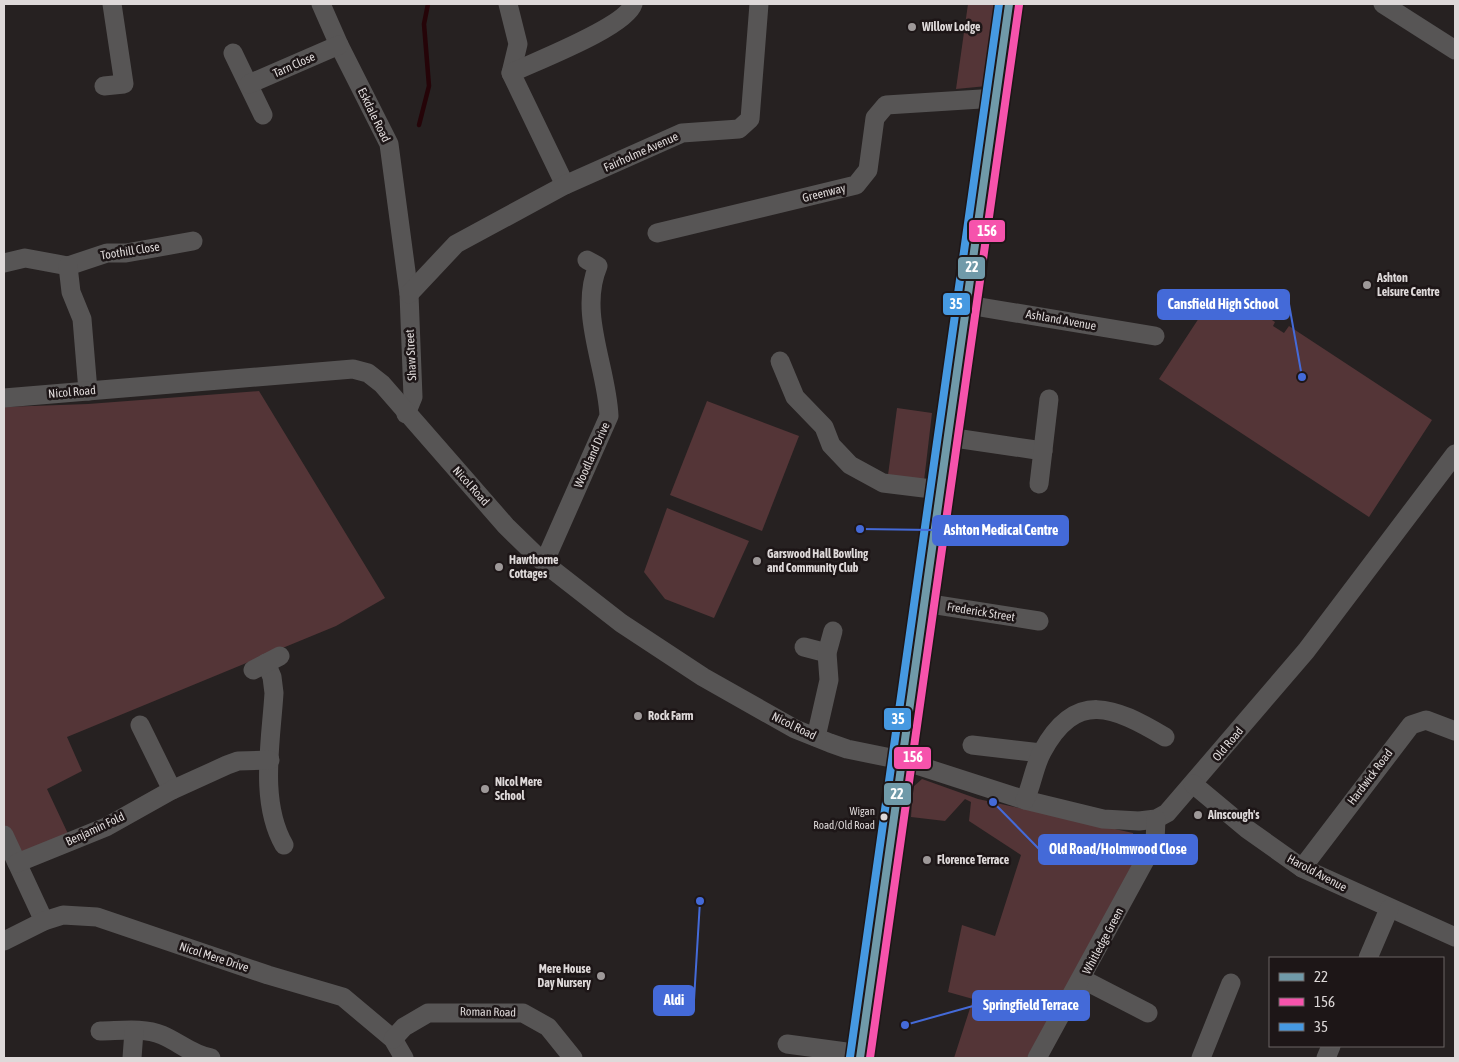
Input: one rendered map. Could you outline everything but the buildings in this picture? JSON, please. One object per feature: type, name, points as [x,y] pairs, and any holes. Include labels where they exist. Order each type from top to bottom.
[{"type":"main road","points":[[860,1056],[901,760],[968,305],[1009,4]]},
{"type":"street","points":[[104,86],[124,84],[112,4]]},
{"type":"street","name":"Eskdale Road","points":[[321,4],[339,45],[389,144],[409,294]]},
{"type":"street","points":[[508,4],[518,44],[511,73],[565,185]]},
{"type":"street","points":[[511,73],[602,31],[630,12],[633,4]]},
{"type":"street","name":"Fairholme Avenue","points":[[409,294],[456,244],[565,185],[682,134],[739,129],[746,124],[750,119],[759,4]]},
{"type":"street","points":[[1384,4],[1453,43]]},
{"type":"street","name":"Tarn Close","points":[[249,84],[339,45]]},
{"type":"street","points":[[233,53],[263,115]]},
{"type":"street","name":"Greenway","points":[[657,233],[856,185],[868,170],[875,118],[886,106],[997,98]]},
{"type":"street","name":"Toothill Close","points":[[4,263],[25,258],[68,266],[107,253],[126,253],[196,240]]},
{"type":"street","name":"Woodland Drive","points":[[544,563],[609,416],[608,397],[590,309],[592,280],[598,266],[587,260]]},
{"type":"street","points":[[68,266],[71,292],[82,319],[88,391]]},
{"type":"street","name":"Shaw Street","points":[[406,414],[414,396],[409,294]]},
{"type":"street","name":"Ashland Avenue","points":[[968,305],[1155,336]]},
{"type":"street","points":[[780,361],[795,397],[824,427],[831,445],[850,465],[883,483],[940,490]]},
{"type":"street","name":"Nicol Road","points":[[4,398],[353,370],[368,373],[375,378],[506,526],[544,563],[607,613],[703,677],[795,728],[847,749],[901,760]]},
{"type":"street","points":[[1039,484],[1050,399]]},
{"type":"street","points":[[948,437],[1043,451]]},
{"type":"street","name":"Old Road","points":[[1156,820],[1167,814],[1306,651],[1455,456]]},
{"type":"street","name":"Frederick Street","points":[[924,603],[1038,621]]},
{"type":"street","points":[[816,737],[829,680],[827,653],[833,631]]},
{"type":"street","points":[[804,647],[827,653]]},
{"type":"street","points":[[266,663],[274,684],[270,760],[272,819],[284,845]]},
{"type":"street","points":[[1025,800],[1042,753],[1062,724],[1077,712],[1101,709],[1130,716],[1165,737]]},
{"type":"street","name":"Hardwick Road","points":[[1302,868],[1411,725],[1426,720],[1455,731]]},
{"type":"street","points":[[142,724],[172,790]]},
{"type":"street","points":[[972,745],[1042,753]]},
{"type":"street","name":"Benjamin Fold","points":[[17,863],[106,826],[172,790],[227,764],[238,761],[270,760]]},
{"type":"street","points":[[901,760],[1025,800],[1103,819],[1156,820]]},
{"type":"street","name":"Harold Avenue","points":[[1193,784],[1247,829],[1302,868],[1389,909],[1455,937]]},
{"type":"street","name":"Whitledge Green","points":[[1037,1058],[1155,842],[1156,820]]},
{"type":"street","points":[[4,836],[44,921]]},
{"type":"street","points":[[1368,957],[1389,909]]},
{"type":"street","name":"Nicol Mere Drive","points":[[4,941],[44,921],[63,915],[97,917],[268,975],[343,997],[359,1008],[393,1039],[404,1058]]},
{"type":"street","points":[[1082,978],[1148,1013]]},
{"type":"street","points":[[1200,1058],[1231,983]]},
{"type":"street","name":"Roman Road","points":[[393,1039],[404,1027],[428,1013],[523,1013],[548,1027],[572,1058]]},
{"type":"street","points":[[132,1058],[134,1031]]},
{"type":"street","points":[[100,1032],[134,1031],[161,1034],[194,1053],[211,1058]]},
{"type":"street","points":[[787,1044],[860,1056]]},
{"type":"shaded area","points":[[968,4],[998,4],[987,86],[956,89]]},
{"type":"shaded area","points":[[1218,289],[1230,297],[1232,293],[1275,322],[1273,326],[1284,333],[1289,326],[1432,420],[1369,517],[1159,379]]},
{"type":"shaded area","points":[[259,391],[385,598],[336,626],[67,737],[82,771],[47,789],[70,838],[19,859],[4,829],[4,407],[88,404]]},
{"type":"shaded area","points":[[707,401],[799,436],[762,531],[670,495]]},
{"type":"shaded area","points":[[897,408],[932,413],[924,481],[888,475]]},
{"type":"shaded area","points":[[667,508],[749,541],[714,618],[665,599],[644,572]]},
{"type":"shaded area","points":[[922,779],[978,799],[1133,833],[1139,861],[1027,1058],[954,1058],[973,999],[948,992],[962,925],[995,936],[1021,855],[969,821],[971,802],[965,799],[945,821],[911,817],[913,787]]},
{"type":"waterway","points":[[419,125],[429,86],[424,24],[428,4]]},
{"type":"transit line","name":"35","points":[[850,1057],[999,4]]},
{"type":"transit line","name":"22","points":[[860,1058],[1009,4]]},
{"type":"transit line","name":"156","points":[[870,1058],[1019,5]]},
{"type":"place","name":"Willow Lodge","points":[[912,27]]},
{"type":"place","name":"Ashton Leisure Centre","points":[[1367,285]]},
{"type":"place","name":"Cansfield High School","points":[[1302,377]]},
{"type":"place","name":"Ashton Medical Centre","points":[[860,529]]},
{"type":"place","name":"Garswood Hall Bowling and Community Club","points":[[757,561]]},
{"type":"place","name":"Hawthorne Cottages","points":[[499,567]]},
{"type":"place","name":"Rock Farm","points":[[638,716]]},
{"type":"place","name":"Nicol Mere School","points":[[485,789]]},
{"type":"place","name":"Old Road/Holmwood Close","points":[[993,802]]},
{"type":"place","name":"Ainscough's","points":[[1198,815]]},
{"type":"place","name":"Wigan Road/Old Road","points":[[884,817]]},
{"type":"place","name":"Florence Terrace","points":[[927,860]]},
{"type":"place","name":"Aldi","points":[[700,901]]},
{"type":"place","name":"Mere House Day Nursery","points":[[601,976]]},
{"type":"place","name":"Springfield Terrace","points":[[905,1025]]}]
